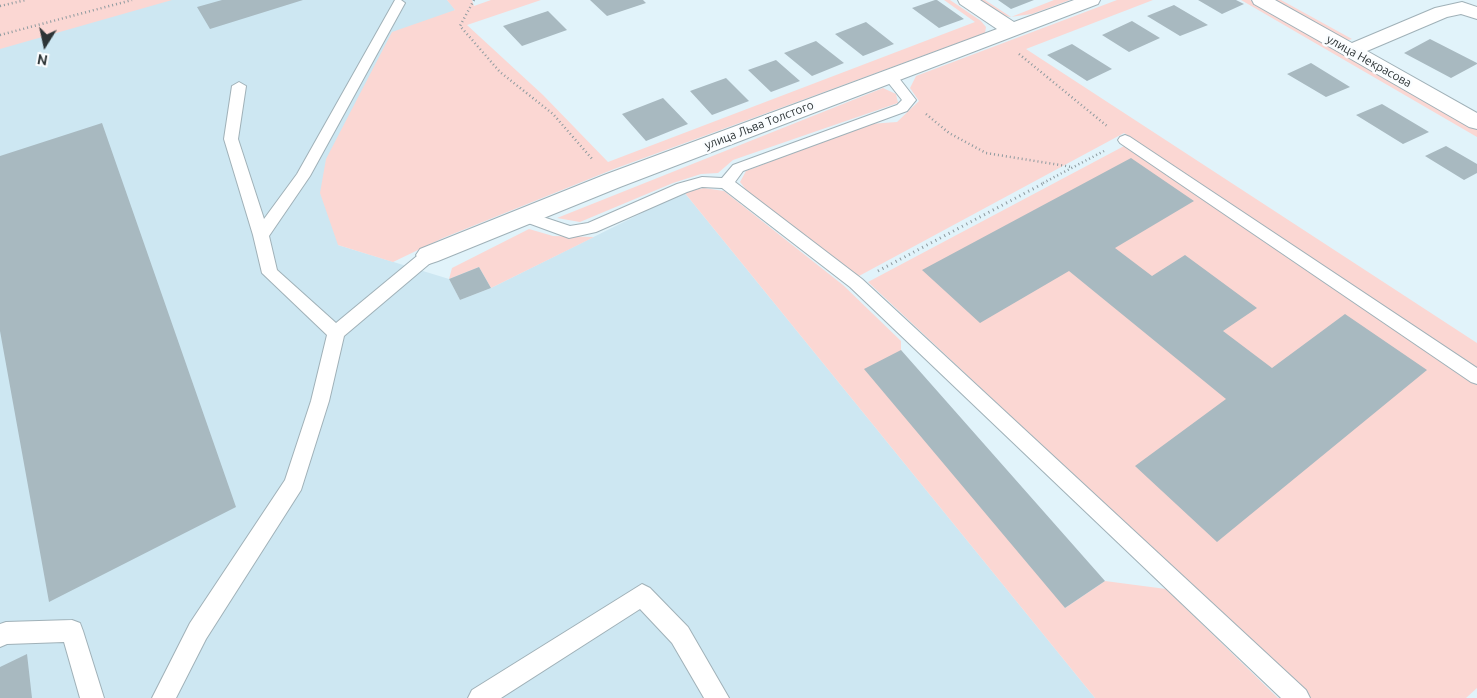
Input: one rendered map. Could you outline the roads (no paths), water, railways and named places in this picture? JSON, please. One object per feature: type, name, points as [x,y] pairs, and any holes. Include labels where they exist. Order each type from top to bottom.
[{"type":"street","points":[[967,0],[1012,30]]},
{"type":"street","name":"улица Льва Толстого","points":[[429,254],[612,181],[1091,0]]},
{"type":"street","name":"улица Некрасова","points":[[1260,0],[1477,122]]},
{"type":"street","points":[[1351,51],[1442,12],[1462,8],[1477,13]]},
{"type":"lane","points":[[261,235],[303,176],[399,2]]},
{"type":"lane","points":[[726,183],[738,168],[902,108],[909,100],[890,76]]},
{"type":"lane","points":[[239,86],[232,139],[261,235],[270,273],[336,333]]},
{"type":"lane","points":[[1125,140],[1477,377]]},
{"type":"lane","points":[[525,216],[569,232],[591,228],[682,188],[702,182],[726,183],[856,283],[1298,698]]},
{"type":"lane","points":[[164,698],[198,631],[294,484],[320,401],[336,333],[429,254]]},
{"type":"lane","points":[[480,698],[642,596],[680,635],[718,698]]},
{"type":"lane","points":[[0,636],[6,633],[72,631],[92,698]]}]
